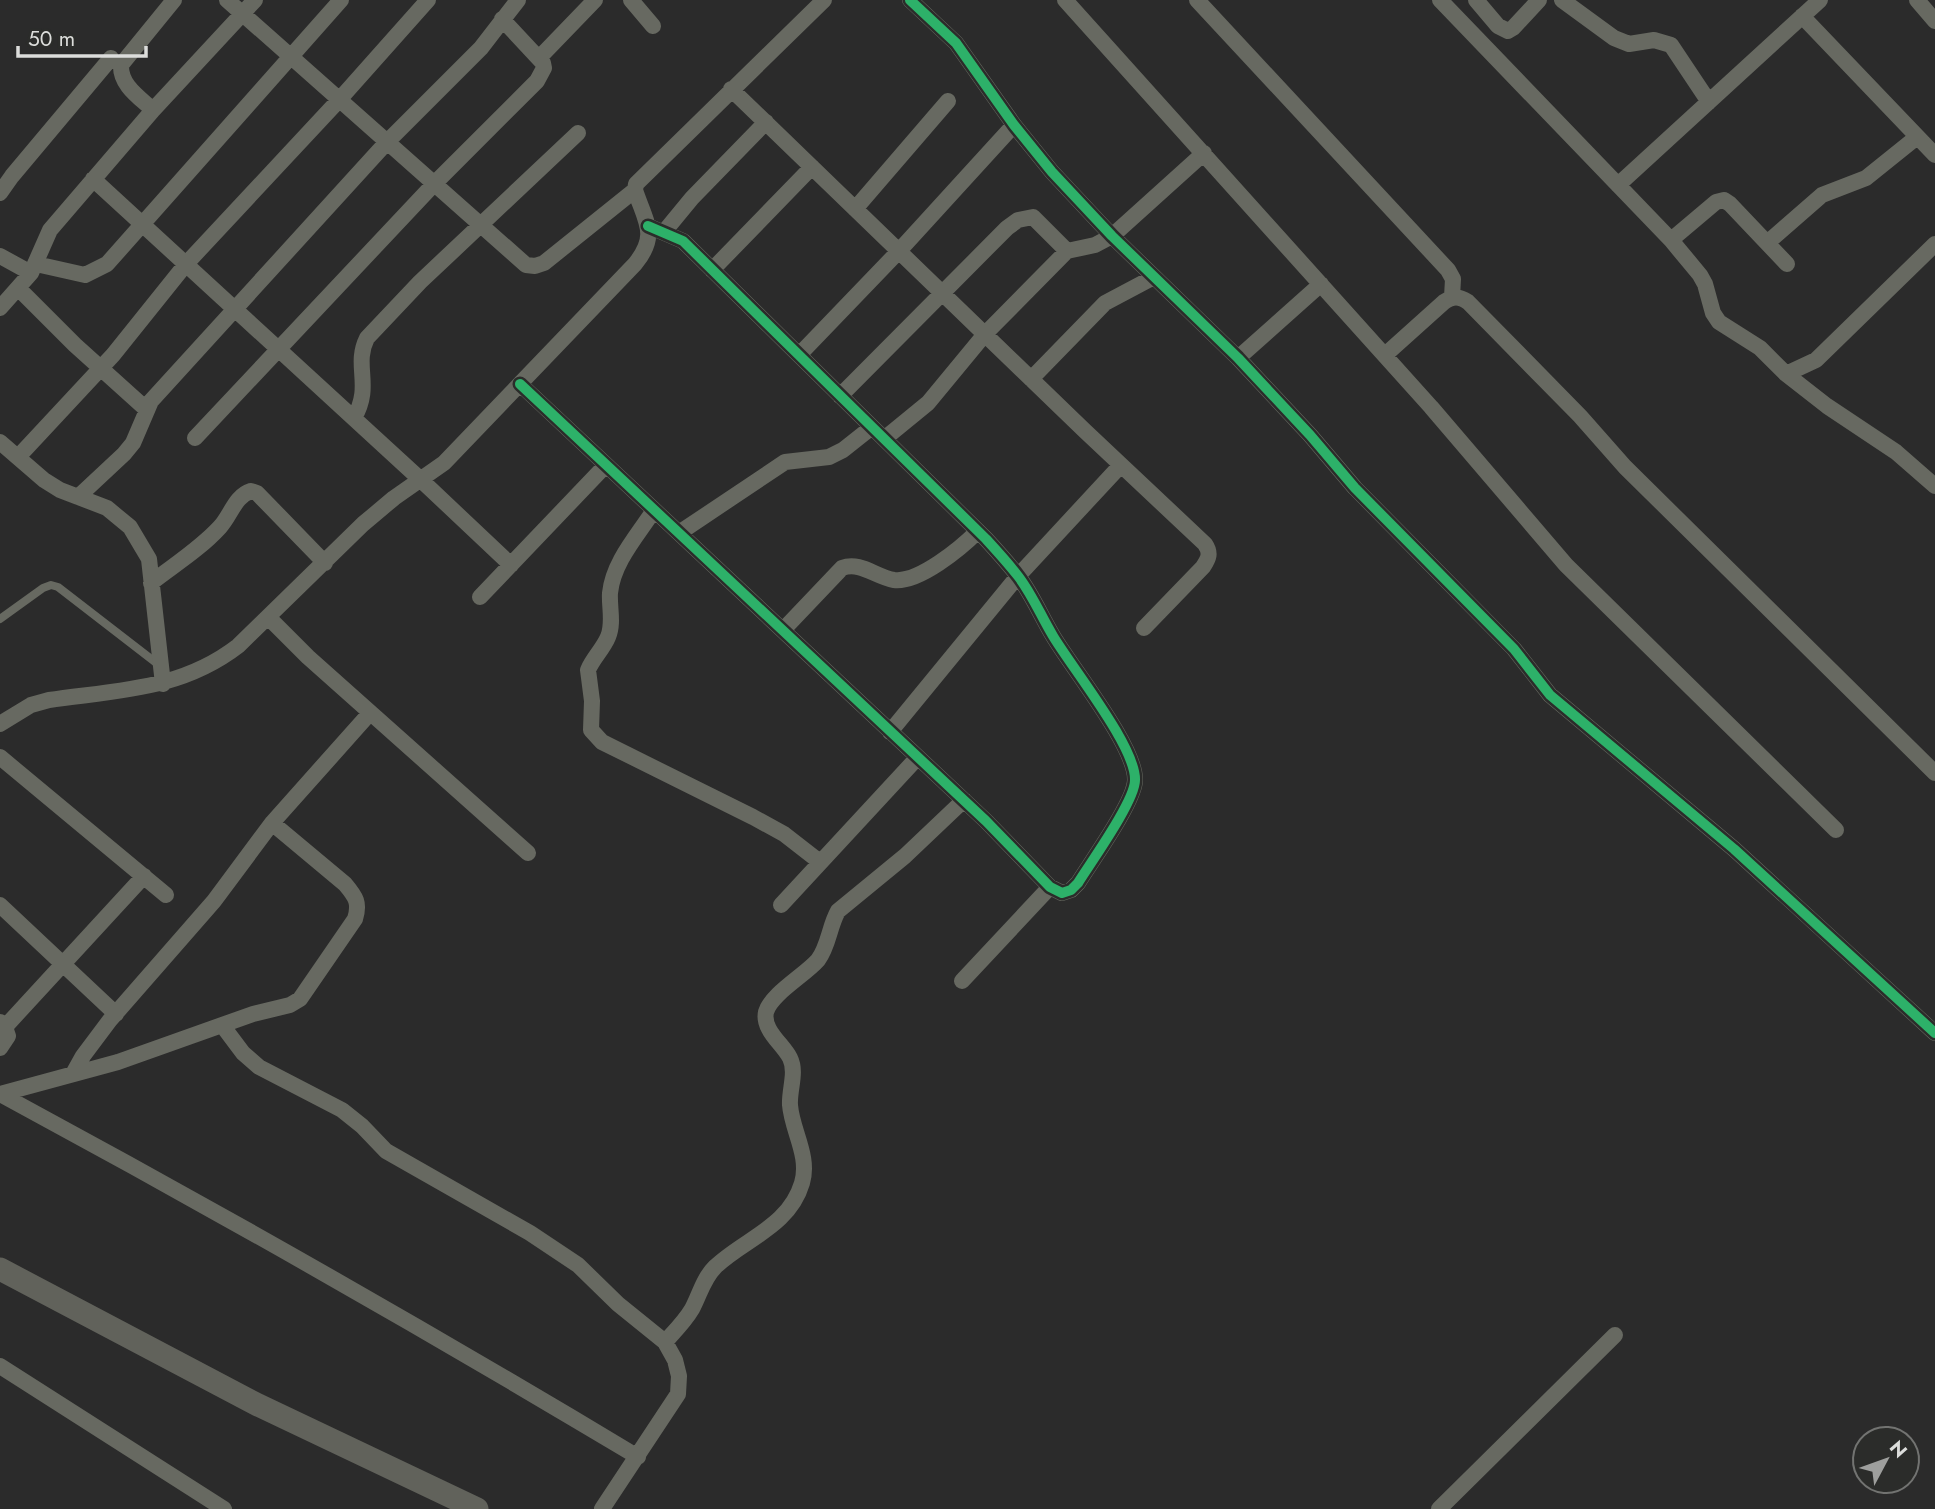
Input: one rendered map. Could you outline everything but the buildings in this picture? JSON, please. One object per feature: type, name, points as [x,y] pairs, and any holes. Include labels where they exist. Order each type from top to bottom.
[{"type":"street","points":[[153,110],[127,85],[121,75],[121,65],[174,0]]},
{"type":"street","points":[[227,0],[526,265],[536,266],[544,263],[635,190],[642,177],[824,0]]},
{"type":"street","points":[[0,307],[34,269],[42,242],[50,230],[153,110],[255,0]]},
{"type":"street","points":[[0,256],[34,269],[85,275],[96,271],[118,253],[141,223],[289,55],[341,0]]},
{"type":"street","points":[[19,457],[101,368],[186,264],[428,0]]},
{"type":"street","points":[[78,497],[133,443],[151,401],[387,142],[481,48],[518,0]]},
{"type":"street","points":[[539,58],[595,0]]},
{"type":"street","points":[[631,0],[653,26]]},
{"type":"street","points":[[909,0],[963,52],[1014,125],[1052,172],[1112,236],[1238,358],[1355,488],[1514,649],[1550,695],[1734,849],[1935,1033]]},
{"type":"street","points":[[1065,0],[1385,355],[1566,565],[1836,830]]},
{"type":"street","points":[[1197,0],[1448,270],[1453,279],[1452,297],[1385,355]]},
{"type":"street","points":[[1476,0],[1498,26],[1508,31],[1539,0]]},
{"type":"street","points":[[1562,0],[1614,38],[1629,44],[1654,40],[1671,46],[1709,102]]},
{"type":"street","points":[[1618,185],[1820,0]]},
{"type":"street","points":[[1917,0],[1935,20]]},
{"type":"street","points":[[1447,2],[1671,240],[1700,275],[1719,323],[1760,348],[1786,374],[1827,406],[1896,452],[1935,486]]},
{"type":"street","points":[[1802,16],[1935,155]]},
{"type":"street","points":[[195,438],[434,184],[537,81],[544,68],[539,58],[502,19]]},
{"type":"street","points":[[0,193],[111,58]]},
{"type":"street","points":[[732,89],[1209,550],[1209,559],[1203,567],[1144,628]]},
{"type":"street","points":[[855,209],[948,101]]},
{"type":"street","points":[[664,232],[692,198],[766,122]]},
{"type":"street","points":[[799,355],[1014,125]]},
{"type":"street","points":[[354,418],[362,404],[364,392],[361,359],[367,338],[420,282],[579,133]]},
{"type":"street","points":[[1766,243],[1822,195],[1866,178],[1917,136]]},
{"type":"street","points":[[884,439],[934,396],[985,334],[1067,251],[1095,245],[1112,236],[1204,153]]},
{"type":"street","points":[[712,270],[812,167]]},
{"type":"street","points":[[93,179],[510,565]]},
{"type":"street","points":[[0,724],[31,705],[49,700],[163,684],[197,673],[218,662],[269,618],[394,498],[444,463],[645,253],[649,240],[648,226],[635,190]]},
{"type":"street","points":[[1671,240],[1716,202],[1724,200],[1787,264]]},
{"type":"street","points":[[840,396],[1007,228],[1026,217],[1033,217],[1067,251]]},
{"type":"street","points":[[520,384],[964,800],[1050,887],[1062,893],[1078,883],[1130,799],[1136,782],[1133,762],[1018,576],[978,531],[682,241],[648,226]]},
{"type":"street","points":[[1786,374],[1816,360],[1935,244]]},
{"type":"street","points":[[1031,379],[1105,303],[1154,277]]},
{"type":"street","points":[[1238,358],[1321,284]]},
{"type":"street","points":[[18,288],[54,325],[146,409]]},
{"type":"street","points":[[1452,297],[1468,302],[1580,416],[1625,467],[1935,773]]},
{"type":"street","points":[[679,533],[785,462],[829,457],[843,450],[872,427]]},
{"type":"street","points":[[0,442],[44,480],[107,508],[130,527],[149,559],[163,684]]},
{"type":"street","points":[[480,597],[606,465]]},
{"type":"street","points":[[890,732],[1018,576],[1121,465]]},
{"type":"street","points":[[151,583],[208,539],[221,526],[239,499],[251,491],[257,493],[325,563]]},
{"type":"street","points":[[654,510],[614,574],[610,592],[609,636],[588,670],[592,701],[591,730],[602,742],[784,834],[820,862]]},
{"type":"street","points":[[783,630],[842,568],[850,565],[884,577],[905,579],[952,555],[978,531]]},
{"type":"street","points":[[269,618],[370,713],[528,853]]},
{"type":"street","points":[[73,1074],[83,1056],[116,1014],[214,901],[272,823],[370,713]]},
{"type":"street","points":[[0,757],[166,895]]},
{"type":"street","points":[[781,905],[918,757]]},
{"type":"street","points":[[665,1342],[692,1309],[707,1276],[783,1216],[801,1184],[803,1157],[790,1109],[792,1063],[766,1025],[766,1013],[771,1003],[816,962],[824,951],[831,923],[838,911],[905,856],[964,800]]},
{"type":"street","points":[[0,1094],[118,1062],[253,1014],[290,1005],[300,999],[355,919],[359,907],[355,896],[345,884],[272,823]]},
{"type":"street","points":[[0,1048],[8,1036],[3,1024],[64,965],[144,876]]},
{"type":"street","points":[[962,981],[1050,887]]},
{"type":"street","points":[[0,905],[116,1014]]},
{"type":"street","points":[[222,1025],[243,1053],[259,1066],[342,1110],[386,1151],[530,1233],[578,1265],[618,1304],[665,1342],[680,1376],[678,1394],[602,1509]]},
{"type":"street","points":[[0,1094],[391,1312],[638,1457]]},
{"type":"street","points":[[0,1269],[258,1405],[477,1509]]},
{"type":"street","points":[[1439,1509],[1615,1335]]},
{"type":"street","points":[[0,1366],[224,1509]]},
{"type":"lane","points":[[0,619],[43,588],[51,585],[58,587],[161,667]]},
{"type":"cycle path","points":[[910,0],[956,43],[1014,125],[1052,172],[1112,236],[1238,358],[1355,488],[1514,649],[1550,695],[1734,849],[1935,1033]]},
{"type":"cycle path","points":[[520,384],[986,821],[1050,887],[1062,893],[1071,890],[1078,883],[1128,802],[1135,780],[1133,766],[1115,728],[1053,636],[1023,583],[986,539],[683,241],[648,226]]}]
